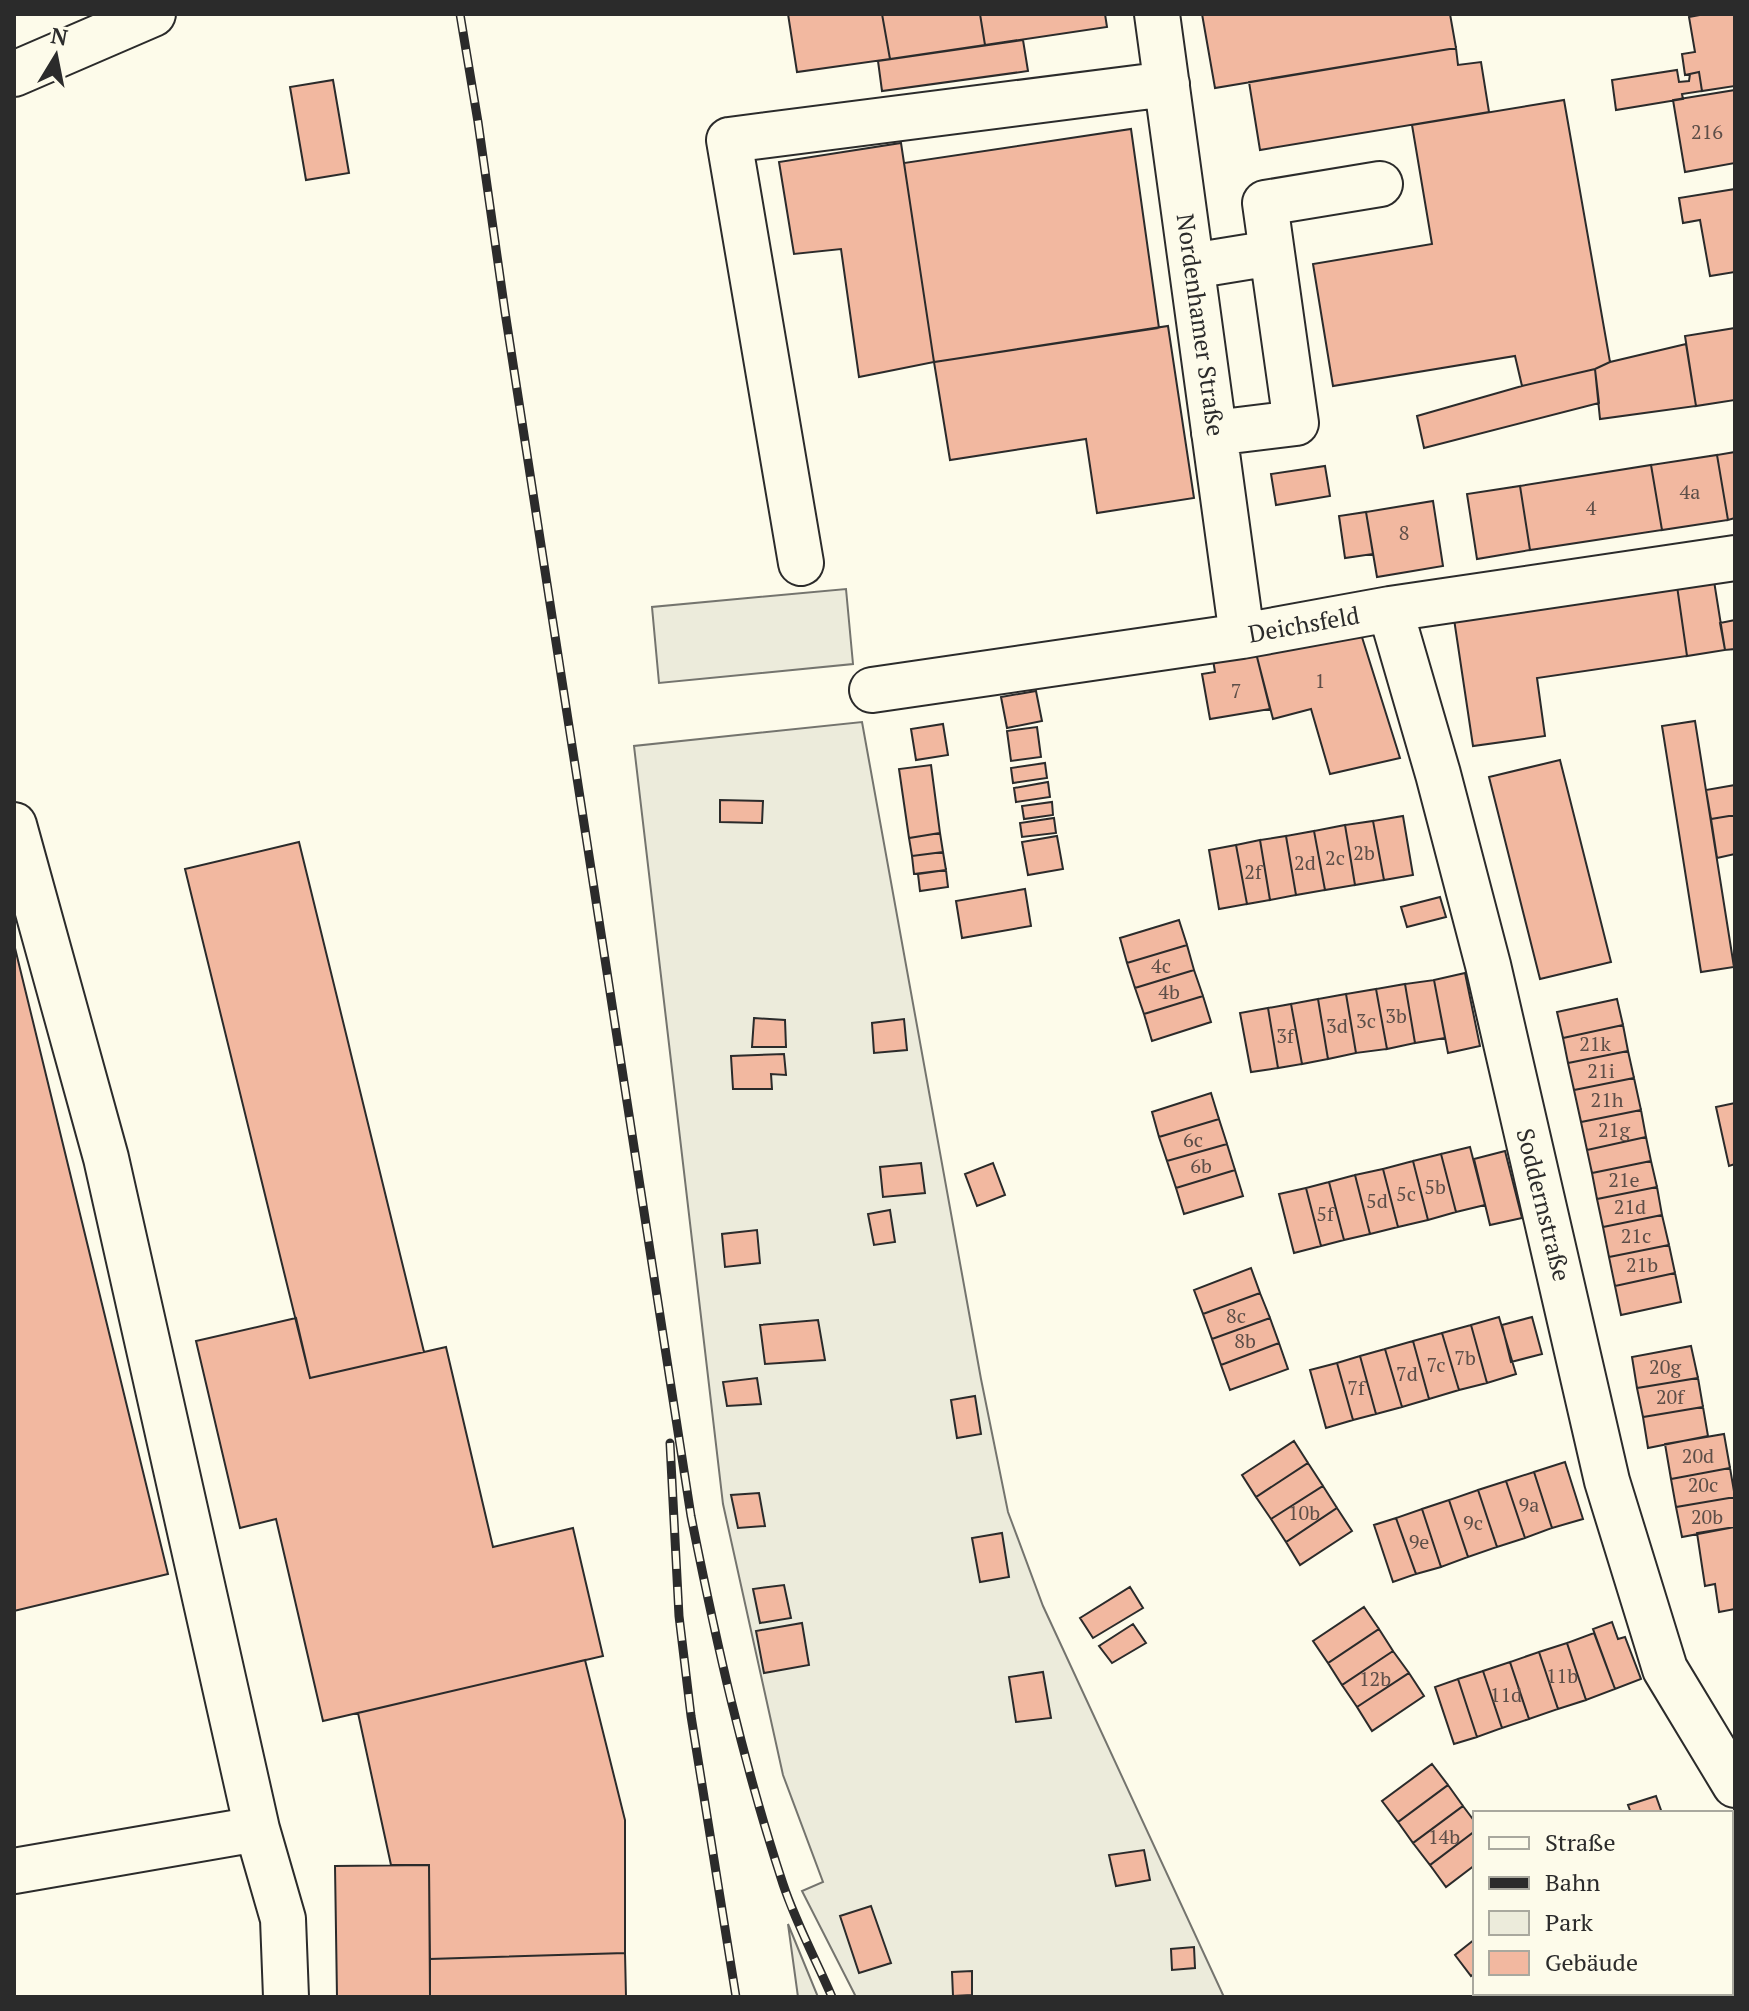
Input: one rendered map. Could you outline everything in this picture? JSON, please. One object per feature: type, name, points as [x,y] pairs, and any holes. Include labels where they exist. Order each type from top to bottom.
[{"type":"street","points":[[14,74],[153,14]]},
{"type":"street","name":"Nordenhamer Straße","points":[[1157,14],[1242,636]]},
{"type":"street","points":[[801,563],[729,140],[1167,84]]},
{"type":"street","points":[[1214,433],[1296,423],[1265,203],[1380,184]]},
{"type":"street","points":[[1192,266],[1272,253]]},
{"type":"street","name":"Deichsfeld","points":[[872,690],[1242,636],[1390,609],[1735,558]]},
{"type":"street","name":"Soddernstraße","points":[[1390,609],[1438,774],[1488,965],[1607,1481],[1665,1669],[1735,1785]]},
{"type":"street","points":[[14,825],[106,1158],[257,1829],[283,1919],[286,1997]]},
{"type":"street","points":[[14,1871],[257,1829]]},
{"type":"green space","points":[[846,589],[853,664],[659,683],[652,607]]},
{"type":"green space","points":[[862,722],[1008,1512],[1043,1606],[1224,1997],[856,1997],[802,1891],[823,1882],[783,1775],[723,1504],[634,746]]},
{"type":"green space","points":[[788,1924],[818,1997],[798,1997]]},
{"type":"building","points":[[788,14],[882,14],[890,59],[797,72]]},
{"type":"building","points":[[882,14],[980,14],[985,45],[890,59]]},
{"type":"building","points":[[980,14],[1105,14],[1107,27],[985,45]]},
{"type":"building","points":[[1202,14],[1450,14],[1456,48],[1215,88]]},
{"type":"building","points":[[1735,14],[1735,86],[1702,91],[1699,72],[1685,75],[1682,54],[1695,52],[1689,17]]},
{"type":"building","points":[[1023,40],[1028,71],[882,91],[878,61]]},
{"type":"building","points":[[1456,48],[1458,65],[1481,62],[1489,112],[1260,150],[1249,82]]},
{"type":"building","points":[[1677,70],[1679,82],[1689,81],[1690,74],[1699,72],[1702,91],[1682,94],[1683,99],[1616,110],[1612,80]]},
{"type":"building","points":[[333,80],[349,173],[306,180],[290,87]]},
{"type":"building","points":[[1735,90],[1735,163],[1685,172],[1673,100]]},
{"type":"building","points":[[1564,100],[1610,362],[1595,369],[1522,386],[1515,356],[1333,386],[1313,264],[1432,244],[1412,125]]},
{"type":"building","points":[[1131,129],[1159,328],[934,362],[904,163]]},
{"type":"building","points":[[901,143],[934,362],[859,377],[841,249],[794,254],[779,162]]},
{"type":"building","points":[[1735,189],[1735,272],[1710,276],[1700,220],[1683,223],[1679,198]]},
{"type":"building","points":[[1168,326],[1194,498],[1097,513],[1086,439],[950,460],[934,362]]},
{"type":"building","points":[[1735,328],[1735,400],[1696,406],[1685,336]]},
{"type":"building","points":[[1686,344],[1696,406],[1600,419],[1595,369],[1610,362]]},
{"type":"building","points":[[1595,369],[1599,403],[1424,448],[1417,416]]},
{"type":"building","points":[[1735,452],[1735,518],[1728,520],[1717,455]]},
{"type":"building","points":[[1717,455],[1728,520],[1662,530],[1651,465]]},
{"type":"building","points":[[1651,465],[1662,530],[1530,550],[1520,486]]},
{"type":"building","points":[[1325,466],[1330,496],[1276,505],[1271,474]]},
{"type":"building","points":[[1520,486],[1530,550],[1477,559],[1467,494]]},
{"type":"building","points":[[1433,501],[1443,566],[1377,577],[1366,512]]},
{"type":"building","points":[[1366,512],[1373,554],[1345,558],[1339,516]]},
{"type":"building","points":[[1714,581],[1725,650],[1687,656],[1677,586]]},
{"type":"building","points":[[1677,586],[1687,656],[1537,678],[1545,736],[1473,746],[1454,619]]},
{"type":"building","points":[[1735,620],[1735,649],[1725,650],[1720,623]]},
{"type":"building","points":[[1361,634],[1400,758],[1330,774],[1311,709],[1273,719],[1256,653]]},
{"type":"building","points":[[1256,653],[1270,709],[1210,719],[1202,674],[1215,672],[1213,660]]},
{"type":"building","points":[[1036,691],[1042,721],[1007,728],[1001,697]]},
{"type":"building","points":[[1695,721],[1734,967],[1701,972],[1662,726]]},
{"type":"building","points":[[943,724],[948,755],[916,760],[911,729]]},
{"type":"building","points":[[1037,727],[1041,757],[1011,761],[1007,731]]},
{"type":"building","points":[[1560,760],[1611,962],[1540,979],[1489,777]]},
{"type":"building","points":[[1045,763],[1047,778],[1013,783],[1011,768]]},
{"type":"building","points":[[931,765],[940,833],[909,838],[899,769]]},
{"type":"building","points":[[1048,782],[1050,797],[1016,802],[1014,788]]},
{"type":"building","points":[[1735,785],[1735,815],[1711,819],[1706,790]]},
{"type":"building","points":[[720,800],[763,801],[762,823],[720,822]]},
{"type":"building","points":[[1052,802],[1053,815],[1024,819],[1022,806]]},
{"type":"building","points":[[1735,815],[1735,854],[1717,858],[1711,819]]},
{"type":"building","points":[[1403,816],[1413,875],[1384,880],[1373,821]]},
{"type":"building","points":[[1054,818],[1056,833],[1022,837],[1020,823]]},
{"type":"building","points":[[1373,821],[1384,880],[1355,885],[1345,825]]},
{"type":"building","points":[[1345,825],[1355,885],[1325,890],[1314,831]]},
{"type":"building","points":[[1314,831],[1325,890],[1296,895],[1286,836]]},
{"type":"building","points":[[940,833],[943,852],[912,856],[909,838]]},
{"type":"building","points":[[1057,836],[1063,869],[1028,875],[1022,842]]},
{"type":"building","points":[[1286,836],[1296,895],[1270,900],[1260,840]]},
{"type":"building","points":[[1260,840],[1270,900],[1247,904],[1236,845]]},
{"type":"building","points":[[299,842],[424,1352],[310,1378],[185,869]]},
{"type":"building","points":[[1236,845],[1247,904],[1219,909],[1209,850]]},
{"type":"building","points":[[943,852],[946,870],[914,874],[912,856]]},
{"type":"building","points":[[946,870],[948,887],[920,891],[918,874]]},
{"type":"building","points":[[1025,889],[1031,926],[962,938],[956,901]]},
{"type":"building","points":[[1440,897],[1446,917],[1407,927],[1401,907]]},
{"type":"building","points":[[1179,920],[1187,945],[1127,963],[1120,938]]},
{"type":"building","points":[[14,944],[168,1574],[14,1611]]},
{"type":"building","points":[[1187,945],[1194,970],[1135,988],[1127,963]]},
{"type":"building","points":[[1194,970],[1203,996],[1144,1014],[1135,988]]},
{"type":"building","points":[[1465,973],[1480,1046],[1448,1053],[1434,980]]},
{"type":"building","points":[[1434,980],[1445,1038],[1415,1043],[1405,984]]},
{"type":"building","points":[[1405,984],[1415,1043],[1387,1049],[1376,989]]},
{"type":"building","points":[[1376,989],[1387,1049],[1356,1053],[1346,994]]},
{"type":"building","points":[[1346,994],[1356,1053],[1328,1059],[1318,999]]},
{"type":"building","points":[[1203,996],[1211,1022],[1152,1041],[1144,1014]]},
{"type":"building","points":[[1318,999],[1328,1059],[1302,1064],[1291,1004]]},
{"type":"building","points":[[1617,999],[1623,1025],[1563,1038],[1557,1012]]},
{"type":"building","points":[[1291,1004],[1302,1064],[1278,1068],[1268,1008]]},
{"type":"building","points":[[1268,1008],[1278,1068],[1251,1072],[1240,1013]]},
{"type":"building","points":[[754,1018],[785,1020],[786,1047],[752,1047]]},
{"type":"building","points":[[904,1019],[907,1050],[874,1053],[872,1023]]},
{"type":"building","points":[[1623,1025],[1628,1051],[1568,1063],[1563,1038]]},
{"type":"building","points":[[1628,1051],[1634,1078],[1574,1090],[1568,1063]]},
{"type":"building","points":[[784,1054],[786,1075],[771,1074],[772,1089],[733,1089],[731,1056]]},
{"type":"building","points":[[1634,1078],[1641,1110],[1581,1122],[1574,1090]]},
{"type":"building","points":[[1211,1093],[1219,1119],[1159,1137],[1152,1112]]},
{"type":"building","points":[[1735,1103],[1735,1164],[1729,1166],[1716,1107]]},
{"type":"building","points":[[1641,1110],[1646,1137],[1587,1150],[1581,1122]]},
{"type":"building","points":[[1219,1119],[1227,1144],[1167,1161],[1159,1137]]},
{"type":"building","points":[[1646,1137],[1651,1161],[1592,1173],[1587,1150]]},
{"type":"building","points":[[1227,1144],[1235,1170],[1176,1188],[1167,1161]]},
{"type":"building","points":[[1470,1147],[1485,1205],[1456,1212],[1441,1154]]},
{"type":"building","points":[[1505,1151],[1522,1218],[1490,1225],[1474,1159]]},
{"type":"building","points":[[1441,1154],[1456,1212],[1428,1220],[1413,1161]]},
{"type":"building","points":[[1413,1161],[1428,1220],[1398,1227],[1383,1169]]},
{"type":"building","points":[[1651,1161],[1657,1187],[1597,1199],[1592,1173]]},
{"type":"building","points":[[921,1163],[925,1193],[883,1197],[880,1167]]},
{"type":"building","points":[[993,1163],[1005,1195],[977,1206],[965,1174]]},
{"type":"building","points":[[1383,1169],[1398,1227],[1370,1234],[1355,1175]]},
{"type":"building","points":[[1235,1170],[1243,1196],[1184,1214],[1176,1188]]},
{"type":"building","points":[[1355,1175],[1370,1234],[1344,1240],[1329,1182]]},
{"type":"building","points":[[1329,1182],[1344,1240],[1321,1246],[1306,1188]]},
{"type":"building","points":[[1657,1187],[1662,1215],[1603,1227],[1597,1199]]},
{"type":"building","points":[[1306,1188],[1321,1246],[1294,1253],[1279,1194]]},
{"type":"building","points":[[890,1210],[895,1242],[874,1245],[868,1214]]},
{"type":"building","points":[[1662,1215],[1669,1245],[1609,1257],[1603,1227]]},
{"type":"building","points":[[757,1230],[760,1263],[725,1267],[722,1234]]},
{"type":"building","points":[[1669,1245],[1675,1273],[1615,1286],[1609,1257]]},
{"type":"building","points":[[1251,1268],[1260,1293],[1203,1314],[1194,1290]]},
{"type":"building","points":[[1675,1273],[1681,1302],[1621,1315],[1615,1286]]},
{"type":"building","points":[[1260,1293],[1270,1318],[1212,1339],[1203,1314]]},
{"type":"building","points":[[1499,1317],[1516,1374],[1487,1383],[1471,1325]]},
{"type":"building","points":[[1532,1317],[1542,1354],[1511,1362],[1502,1325]]},
{"type":"building","points":[[296,1318],[310,1378],[446,1347],[493,1547],[573,1528],[603,1656],[323,1721],[276,1519],[240,1528],[196,1341]]},
{"type":"building","points":[[1270,1318],[1279,1343],[1221,1365],[1212,1339]]},
{"type":"building","points":[[818,1320],[825,1360],[765,1364],[760,1325]]},
{"type":"building","points":[[1471,1325],[1487,1383],[1459,1390],[1442,1333]]},
{"type":"building","points":[[1442,1333],[1459,1390],[1429,1399],[1413,1341]]},
{"type":"building","points":[[1413,1341],[1429,1399],[1402,1407],[1385,1349]]},
{"type":"building","points":[[1279,1343],[1288,1369],[1230,1390],[1221,1365]]},
{"type":"building","points":[[1691,1346],[1698,1378],[1637,1388],[1632,1357]]},
{"type":"building","points":[[1385,1349],[1402,1407],[1376,1414],[1360,1356]]},
{"type":"building","points":[[1360,1356],[1376,1414],[1353,1420],[1337,1363]]},
{"type":"building","points":[[1337,1363],[1353,1420],[1326,1428],[1310,1370]]},
{"type":"building","points":[[757,1378],[761,1404],[727,1406],[723,1382]]},
{"type":"building","points":[[1698,1378],[1703,1407],[1643,1417],[1637,1388]]},
{"type":"building","points":[[975,1396],[981,1434],[957,1438],[951,1400]]},
{"type":"building","points":[[1703,1407],[1708,1436],[1648,1448],[1643,1417]]},
{"type":"building","points":[[1724,1434],[1730,1468],[1671,1479],[1665,1444]]},
{"type":"building","points":[[1294,1441],[1308,1463],[1256,1497],[1242,1475]]},
{"type":"building","points":[[1565,1462],[1583,1519],[1552,1528],[1534,1472]]},
{"type":"building","points":[[1308,1463],[1323,1486],[1271,1519],[1256,1497]]},
{"type":"building","points":[[1730,1468],[1735,1497],[1676,1507],[1671,1479]]},
{"type":"building","points":[[1534,1472],[1552,1528],[1525,1538],[1506,1481]]},
{"type":"building","points":[[1506,1481],[1525,1538],[1497,1547],[1478,1490]]},
{"type":"building","points":[[1323,1486],[1337,1508],[1286,1542],[1271,1519]]},
{"type":"building","points":[[1478,1490],[1497,1547],[1468,1557],[1449,1500]]},
{"type":"building","points":[[759,1493],[765,1526],[738,1528],[731,1495]]},
{"type":"building","points":[[1735,1497],[1735,1527],[1682,1537],[1676,1507]]},
{"type":"building","points":[[1449,1500],[1468,1557],[1441,1567],[1422,1509]]},
{"type":"building","points":[[1337,1508],[1352,1531],[1300,1565],[1286,1542]]},
{"type":"building","points":[[1422,1509],[1441,1567],[1416,1574],[1396,1518]]},
{"type":"building","points":[[1396,1518],[1416,1574],[1393,1582],[1374,1525]]},
{"type":"building","points":[[1735,1527],[1735,1609],[1719,1612],[1715,1584],[1705,1586],[1697,1533]]},
{"type":"building","points":[[1002,1533],[1009,1577],[980,1582],[972,1538]]},
{"type":"building","points":[[784,1585],[791,1618],[760,1623],[753,1589]]},
{"type":"building","points":[[1130,1587],[1143,1608],[1093,1638],[1080,1618]]},
{"type":"building","points":[[1364,1607],[1379,1629],[1328,1663],[1313,1641]]},
{"type":"building","points":[[1612,1622],[1618,1639],[1625,1637],[1641,1679],[1615,1689],[1593,1629]]},
{"type":"building","points":[[802,1623],[809,1665],[764,1673],[756,1631]]},
{"type":"building","points":[[1133,1624],[1146,1643],[1112,1663],[1099,1646]]},
{"type":"building","points":[[1379,1629],[1393,1651],[1342,1685],[1328,1663]]},
{"type":"building","points":[[1594,1633],[1615,1689],[1586,1700],[1567,1643]]},
{"type":"building","points":[[1567,1643],[1586,1700],[1558,1709],[1539,1652]]},
{"type":"building","points":[[1393,1651],[1409,1673],[1357,1707],[1342,1685]]},
{"type":"building","points":[[1539,1652],[1558,1709],[1529,1719],[1510,1662]]},
{"type":"building","points":[[585,1660],[625,1820],[625,1953],[430,1959],[429,1865],[391,1865],[358,1713]]},
{"type":"building","points":[[1510,1662],[1529,1719],[1502,1728],[1483,1671]]},
{"type":"building","points":[[1483,1671],[1502,1728],[1477,1737],[1458,1679]]},
{"type":"building","points":[[1043,1672],[1051,1718],[1016,1722],[1009,1677]]},
{"type":"building","points":[[1409,1673],[1424,1696],[1372,1731],[1357,1707]]},
{"type":"building","points":[[1458,1679],[1477,1737],[1454,1744],[1435,1687]]},
{"type":"building","points":[[1432,1764],[1448,1785],[1398,1822],[1382,1801]]},
{"type":"building","points":[[1448,1785],[1463,1806],[1413,1843],[1398,1822]]},
{"type":"building","points":[[1656,1796],[1661,1811],[1630,1811],[1628,1805]]},
{"type":"building","points":[[1463,1806],[1473,1819],[1473,1833],[1430,1865],[1413,1843]]},
{"type":"building","points":[[1473,1833],[1473,1867],[1446,1887],[1430,1865]]},
{"type":"building","points":[[1144,1850],[1150,1880],[1116,1886],[1109,1855]]},
{"type":"building","points":[[429,1865],[430,1997],[337,1997],[335,1866]]},
{"type":"building","points":[[871,1906],[891,1963],[859,1973],[840,1916]]},
{"type":"building","points":[[1473,1941],[1473,1974],[1471,1976],[1455,1955]]},
{"type":"building","points":[[1194,1947],[1195,1968],[1172,1970],[1171,1949]]},
{"type":"building","points":[[625,1953],[626,1997],[430,1997],[430,1959]]},
{"type":"building","points":[[972,1971],[972,1995],[953,1996],[952,1972]]},
{"type":"building","points":[[1490,1995],[1534,1995],[1531,1997],[1488,1997]]},
{"type":"railway","points":[[460,14],[691,1516],[731,1702],[755,1793],[783,1884],[832,1997]]},
{"type":"railway","points":[[670,1443],[679,1616],[691,1716],[736,1997]]}]
